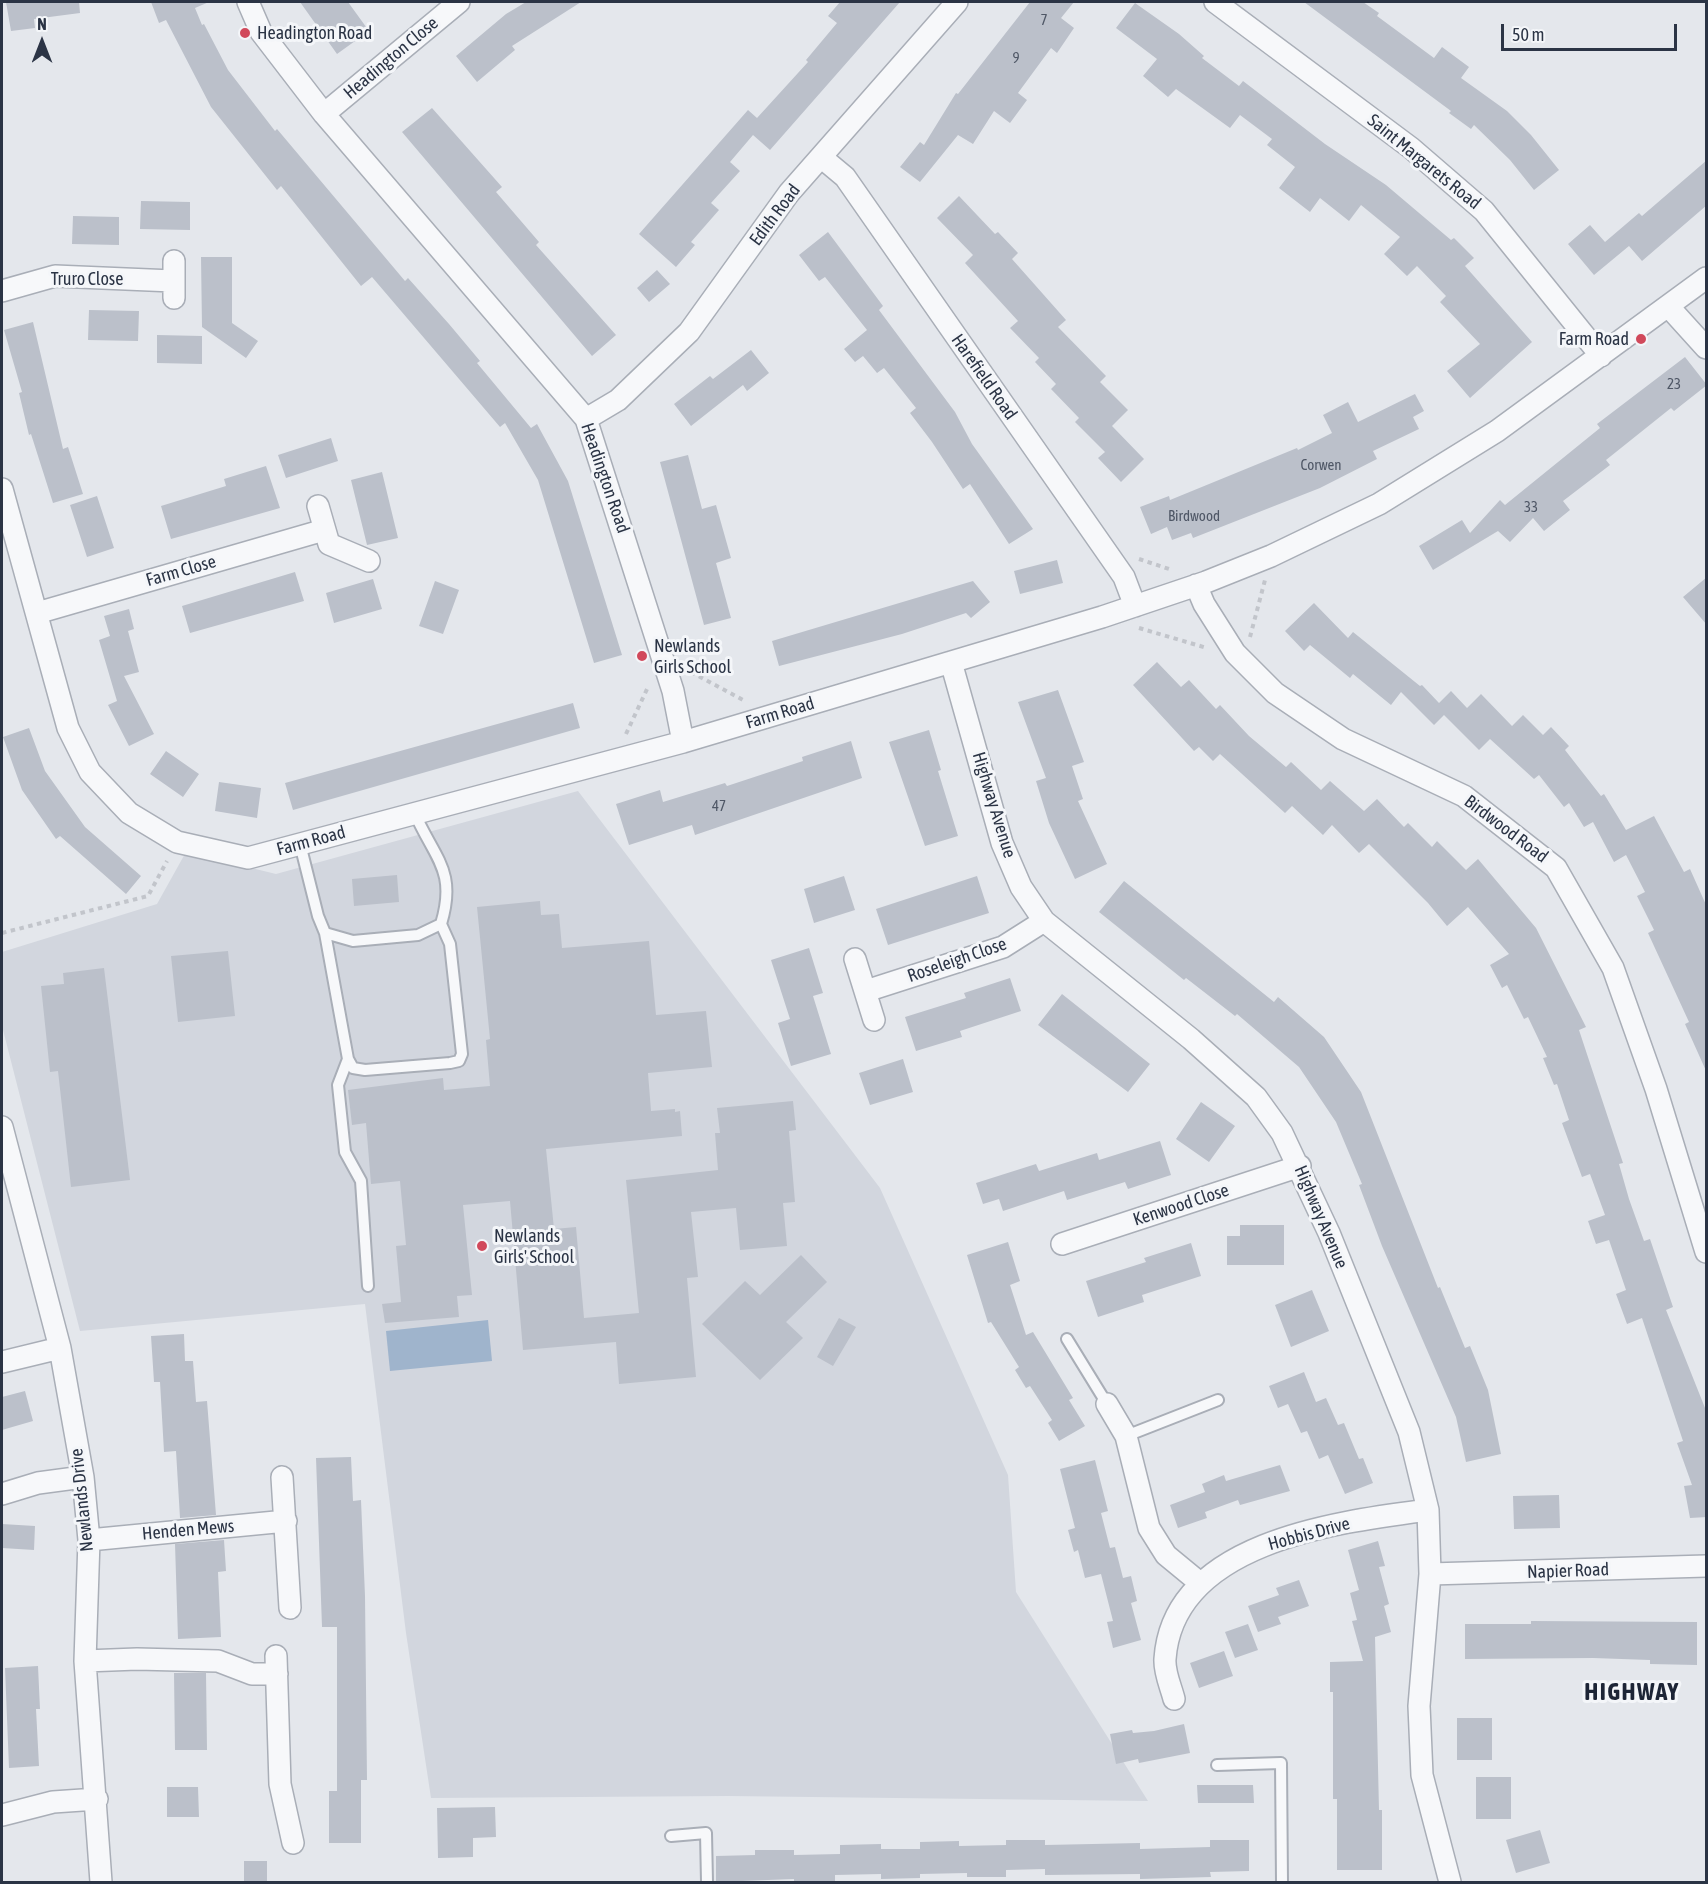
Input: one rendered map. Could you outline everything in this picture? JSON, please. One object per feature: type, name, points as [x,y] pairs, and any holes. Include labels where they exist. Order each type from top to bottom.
[{"type":"street","name":"Headington Road","points":[[248,2],[261,32],[324,114],[586,419],[673,691],[683,742]]},
{"type":"street","name":"Headington Close","points":[[324,114],[459,2]]},
{"type":"street","name":"Edith Road","points":[[586,419],[618,400],[688,332],[789,193],[957,2]]},
{"type":"street","name":"Saint Margarets Road","points":[[1215,2],[1411,148],[1484,211],[1601,356]]},
{"type":"street","name":"Harefield Road","points":[[821,157],[845,177],[1124,577],[1135,606]]},
{"type":"street","name":"Truro Close","points":[[2,291],[55,276],[174,280]]},
{"type":"street","name":"Farm Road","points":[[2,489],[68,728],[90,772],[129,813],[177,842],[248,858],[683,742],[1201,584],[1271,556],[1379,504],[1497,431],[1707,278]]},
{"type":"street","points":[[1668,306],[1707,348]]},
{"type":"street","points":[[318,506],[329,544],[369,561]]},
{"type":"street","name":"Farm Close","points":[[37,613],[324,530]]},
{"type":"street","name":"Birdwood Road","points":[[1201,584],[1203,604],[1235,653],[1275,693],[1343,739],[1464,796],[1556,867],[1613,968],[1656,1089],[1707,1252]]},
{"type":"street","name":"Highway Avenue","points":[[951,662],[1002,843],[1021,887],[1044,921],[1191,1039],[1256,1097],[1282,1132],[1300,1166],[1409,1431],[1428,1510],[1430,1574],[1419,1706],[1422,1775],[1450,1882]]},
{"type":"street","name":"Roseleigh Close","points":[[866,992],[1003,947],[1044,921]]},
{"type":"street","points":[[855,959],[874,1020]]},
{"type":"street","name":"Newlands Drive","points":[[2,1127],[60,1348],[83,1477],[89,1540],[85,1661],[97,1799],[101,1882]]},
{"type":"street","name":"Kenwood Close","points":[[1062,1244],[1300,1166]]},
{"type":"street","points":[[2,1362],[60,1348]]},
{"type":"street","points":[[1107,1404],[1126,1436],[1149,1528],[1166,1555],[1200,1583]]},
{"type":"street","points":[[2,1494],[38,1483],[83,1477]]},
{"type":"street","points":[[282,1478],[290,1608]]},
{"type":"street","name":"Hobbis Drive","points":[[1174,1699],[1164,1661],[1171,1626],[1200,1583],[1231,1559],[1271,1542],[1367,1518],[1428,1510]]},
{"type":"street","name":"Henden Mews","points":[[89,1540],[286,1521]]},
{"type":"street","name":"Napier Road","points":[[1430,1574],[1707,1566]]},
{"type":"street","points":[[85,1661],[137,1659],[218,1661],[252,1674],[277,1665],[280,1784],[293,1843]]},
{"type":"street","points":[[2,1815],[53,1802],[97,1799]]},
{"type":"lane","points":[[300,844],[318,916],[325,933],[348,1059],[353,1068],[365,1070],[459,1061],[462,1054],[450,944],[441,924],[449,900],[442,862],[424,835],[415,814]]},
{"type":"lane","points":[[325,933],[353,941],[418,934],[441,924]]},
{"type":"lane","points":[[348,1059],[338,1085],[345,1152],[361,1180],[368,1286]]},
{"type":"lane","points":[[1067,1339],[1107,1404]]},
{"type":"lane","points":[[1126,1436],[1218,1400]]},
{"type":"lane","points":[[1217,1765],[1281,1763],[1282,1882]]},
{"type":"lane","points":[[670,1836],[706,1833],[707,1882]]},
{"type":"path","points":[[1101,546],[1201,584]]},
{"type":"path","points":[[2,933],[148,896],[177,842]]},
{"type":"shaded area","name":"Newlands Girls' School","points":[[578,791],[880,1188],[1008,1475],[1016,1592],[1148,1801],[728,1796],[431,1798],[406,1633],[365,1304],[80,1331],[2,1026],[2,952],[157,904],[186,852],[276,874]]},
{"type":"water","points":[[488,1320],[492,1361],[390,1371],[386,1331]]},
{"type":"building","points":[[6,2],[79,2],[80,13],[34,19],[35,28],[11,31]]},
{"type":"building","points":[[151,2],[209,2],[195,8],[202,25],[204,24],[228,70],[275,131],[277,129],[405,281],[408,278],[449,324],[480,361],[477,363],[531,428],[537,424],[568,481],[622,655],[594,663],[538,480],[505,423],[500,427],[372,277],[361,286],[281,186],[277,190],[211,107],[166,20],[159,23]]},
{"type":"building","points":[[300,2],[348,2],[369,31],[337,54]]},
{"type":"building","points":[[526,2],[581,2],[512,46],[515,50],[477,82],[456,56],[506,14]]},
{"type":"building","points":[[840,2],[900,2],[770,150],[753,135],[730,162],[740,171],[711,203],[719,210],[691,242],[695,245],[676,267],[639,234],[748,110],[757,118],[808,62],[806,60],[837,23],[828,16]]},
{"type":"building","points":[[1030,2],[1074,2],[1061,18],[1074,28],[1057,53],[1051,48],[1018,93],[1027,100],[1010,123],[994,111],[973,144],[958,135],[920,182],[900,167],[920,142],[924,145],[956,93],[958,94]]},
{"type":"building","points":[[1304,2],[1363,2],[1379,13],[1377,16],[1434,58],[1442,47],[1469,67],[1461,78],[1507,111],[1531,135],[1559,170],[1534,190],[1510,160],[1474,125],[1471,129],[1449,113],[1451,111]]},
{"type":"building","points":[[1135,3],[1179,34],[1204,56],[1202,58],[1239,86],[1243,81],[1325,144],[1386,185],[1451,240],[1454,238],[1474,258],[1465,266],[1532,342],[1470,398],[1447,371],[1480,344],[1440,302],[1446,296],[1417,266],[1407,276],[1384,254],[1400,237],[1361,205],[1349,221],[1320,198],[1310,212],[1279,188],[1295,167],[1267,145],[1272,139],[1240,115],[1230,128],[1176,89],[1168,97],[1143,76],[1157,59],[1116,28]]},
{"type":"building","points":[[432,108],[502,187],[496,192],[539,242],[536,245],[616,335],[592,356],[402,132]]},
{"type":"building","points":[[1707,160],[1707,205],[1642,261],[1629,246],[1594,275],[1568,244],[1590,225],[1605,242],[1639,213],[1642,216]]},
{"type":"building","points":[[959,196],[995,234],[998,232],[1018,253],[1012,259],[1066,320],[1058,327],[1106,376],[1100,382],[1128,410],[1112,426],[1144,459],[1121,482],[1098,458],[1105,452],[1075,422],[1079,418],[1051,389],[1056,384],[1035,362],[1039,358],[1010,328],[1018,321],[965,263],[973,255],[937,218]]},
{"type":"building","points":[[141,201],[190,202],[190,230],[140,229]]},
{"type":"building","points":[[73,216],[119,217],[119,245],[72,244]]},
{"type":"building","points":[[828,232],[883,306],[879,310],[955,412],[972,444],[1033,529],[1009,544],[970,484],[963,489],[910,413],[916,408],[884,368],[877,373],[863,356],[855,362],[844,349],[867,330],[825,277],[819,281],[799,255]]},
{"type":"building","points":[[201,257],[232,257],[232,323],[258,341],[246,358],[202,327]]},
{"type":"building","points":[[657,270],[670,284],[649,302],[637,288]]},
{"type":"building","points":[[89,310],[139,311],[138,341],[88,340]]},
{"type":"building","points":[[33,322],[63,449],[68,447],[83,494],[53,503],[31,434],[29,435],[19,393],[22,392],[4,330]]},
{"type":"building","points":[[157,335],[202,336],[202,364],[157,363]]},
{"type":"building","points":[[751,350],[769,373],[747,391],[743,385],[691,426],[674,404],[710,376],[713,379]]},
{"type":"building","points":[[1685,357],[1707,385],[1674,411],[1671,408],[1606,460],[1610,465],[1563,501],[1570,510],[1544,531],[1533,518],[1510,542],[1498,531],[1433,570],[1419,546],[1462,520],[1470,533],[1500,500],[1505,505],[1600,428],[1597,424]]},
{"type":"building","points":[[1415,394],[1424,411],[1413,417],[1419,429],[1373,451],[1377,459],[1320,488],[1193,538],[1191,533],[1172,540],[1167,527],[1151,534],[1140,507],[1169,496],[1170,500],[1297,448],[1298,450],[1332,433],[1323,415],[1348,402],[1358,422]]},
{"type":"building","points":[[331,438],[338,461],[286,478],[278,455]]},
{"type":"building","points":[[688,455],[702,509],[716,505],[731,558],[716,563],[731,618],[704,625],[660,462]]},
{"type":"building","points":[[266,466],[280,508],[171,539],[161,506],[226,486],[224,479]]},
{"type":"building","points":[[382,472],[398,538],[367,545],[351,480]]},
{"type":"building","points":[[97,496],[114,548],[87,557],[70,505]]},
{"type":"building","points":[[1057,560],[1063,583],[1020,594],[1014,571]]},
{"type":"building","points":[[295,572],[304,601],[190,633],[182,606]]},
{"type":"building","points":[[1707,577],[1707,625],[1683,597]]},
{"type":"building","points":[[373,579],[382,609],[334,623],[326,593]]},
{"type":"building","points":[[435,581],[459,590],[443,634],[419,626]]},
{"type":"building","points":[[973,581],[990,602],[971,618],[966,613],[902,634],[779,666],[772,641]]},
{"type":"building","points":[[1314,603],[1348,638],[1353,632],[1420,686],[1422,685],[1439,703],[1451,691],[1467,708],[1481,694],[1512,726],[1523,715],[1543,735],[1551,727],[1569,746],[1565,750],[1601,796],[1604,794],[1626,830],[1654,816],[1684,872],[1690,869],[1707,907],[1707,1073],[1685,1024],[1689,1022],[1648,933],[1654,930],[1637,896],[1645,892],[1626,855],[1614,862],[1593,822],[1584,827],[1569,803],[1564,807],[1539,775],[1534,779],[1490,739],[1479,750],[1444,715],[1434,725],[1401,692],[1391,705],[1353,674],[1350,678],[1310,645],[1304,651],[1285,631]]},
{"type":"building","points":[[129,609],[134,629],[128,631],[139,672],[124,676],[154,734],[129,746],[108,705],[117,701],[99,640],[110,636],[104,616]]},
{"type":"building","points":[[1157,662],[1181,687],[1189,680],[1216,709],[1220,705],[1249,736],[1286,767],[1291,762],[1321,790],[1330,781],[1364,811],[1377,799],[1404,827],[1408,823],[1432,847],[1437,841],[1466,870],[1478,859],[1536,928],[1586,1027],[1579,1030],[1623,1163],[1619,1164],[1629,1199],[1644,1241],[1650,1239],[1673,1307],[1666,1310],[1707,1413],[1707,1517],[1690,1518],[1684,1486],[1692,1485],[1677,1443],[1683,1441],[1642,1318],[1627,1324],[1616,1294],[1626,1290],[1609,1240],[1596,1244],[1588,1221],[1605,1215],[1590,1174],[1582,1177],[1562,1123],[1569,1120],[1557,1084],[1554,1085],[1543,1058],[1547,1057],[1528,1017],[1524,1019],[1507,985],[1502,988],[1490,965],[1509,954],[1468,907],[1447,926],[1428,903],[1369,844],[1359,853],[1332,825],[1323,835],[1292,806],[1285,813],[1220,754],[1213,761],[1199,747],[1194,751],[1133,685]]},
{"type":"building","points":[[1058,690],[1084,762],[1072,766],[1083,799],[1078,801],[1107,864],[1075,879],[1049,823],[1036,781],[1046,778],[1018,702]]},
{"type":"building","points":[[573,703],[580,728],[293,810],[285,783]]},
{"type":"building","points":[[29,728],[45,771],[85,827],[141,876],[126,894],[60,836],[56,839],[22,790],[3,737]]},
{"type":"building","points":[[929,730],[941,770],[938,771],[958,836],[925,846],[889,742]]},
{"type":"building","points":[[851,741],[862,778],[695,835],[692,825],[629,845],[616,804],[660,790],[663,802],[725,783],[727,786],[803,761],[802,757]]},
{"type":"building","points":[[166,751],[199,774],[183,797],[150,774]]},
{"type":"building","points":[[219,782],[261,788],[257,818],[215,811]]},
{"type":"building","points":[[397,875],[399,902],[354,906],[352,879]]},
{"type":"building","points":[[844,876],[855,910],[814,923],[804,889]]},
{"type":"building","points":[[977,876],[989,913],[888,945],[876,909]]},
{"type":"building","points":[[1124,881],[1274,1002],[1278,997],[1324,1037],[1361,1092],[1438,1288],[1440,1287],[1465,1348],[1470,1346],[1488,1390],[1501,1454],[1466,1462],[1456,1417],[1382,1246],[1359,1185],[1362,1184],[1336,1122],[1299,1067],[1237,1014],[1235,1016],[1186,978],[1184,980],[1099,912]]},
{"type":"building","points":[[540,901],[541,915],[559,914],[562,948],[649,941],[656,1015],[706,1011],[712,1067],[648,1073],[651,1111],[675,1109],[675,1112],[680,1111],[682,1136],[546,1149],[554,1229],[576,1227],[584,1318],[639,1313],[626,1180],[718,1170],[715,1133],[720,1133],[717,1108],[793,1101],[796,1130],[789,1131],[795,1202],[783,1203],[787,1246],[740,1250],[736,1208],[691,1212],[698,1277],[687,1278],[696,1377],[619,1384],[616,1342],[523,1350],[510,1201],[463,1205],[472,1295],[457,1296],[459,1317],[385,1323],[382,1304],[401,1302],[396,1246],[406,1245],[400,1181],[371,1184],[366,1123],[352,1125],[348,1090],[443,1078],[444,1090],[490,1086],[486,1040],[490,1039],[477,907]]},
{"type":"building","points":[[809,948],[823,993],[813,996],[831,1054],[791,1066],[778,1023],[790,1019],[771,960]]},
{"type":"building","points":[[228,951],[235,1016],[178,1022],[171,956]]},
{"type":"building","points":[[104,968],[130,1180],[71,1187],[58,1071],[50,1072],[41,986],[64,984],[63,973]]},
{"type":"building","points":[[1010,978],[1021,1011],[960,1031],[962,1037],[916,1051],[905,1017],[966,998],[964,993]]},
{"type":"building","points":[[1062,994],[1150,1064],[1128,1092],[1038,1025]]},
{"type":"building","points":[[903,1059],[913,1092],[870,1105],[859,1073]]},
{"type":"building","points":[[1201,1102],[1235,1126],[1209,1162],[1176,1139]]},
{"type":"building","points":[[1160,1141],[1171,1175],[1128,1189],[1125,1182],[1067,1200],[1064,1191],[1003,1211],[999,1199],[983,1204],[976,1183],[1036,1164],[1039,1171],[1097,1153],[1099,1160]]},
{"type":"building","points":[[1240,1225],[1284,1225],[1284,1265],[1227,1265],[1227,1236],[1240,1236]]},
{"type":"building","points":[[1008,1242],[1020,1281],[1010,1285],[1026,1335],[1033,1332],[1073,1398],[1069,1400],[1085,1426],[1059,1441],[1048,1423],[1052,1420],[1030,1386],[1026,1388],[1015,1370],[1019,1367],[991,1322],[988,1323],[967,1255]]},
{"type":"building","points":[[1191,1243],[1201,1276],[1142,1295],[1144,1302],[1098,1317],[1086,1281],[1146,1262],[1144,1258]]},
{"type":"building","points":[[801,1255],[827,1282],[786,1322],[803,1338],[760,1380],[702,1324],[745,1281],[760,1295]]},
{"type":"building","points":[[1312,1290],[1329,1331],[1291,1347],[1275,1305]]},
{"type":"building","points":[[839,1318],[856,1327],[833,1366],[817,1357]]},
{"type":"building","points":[[184,1334],[185,1361],[193,1361],[196,1402],[207,1401],[216,1515],[180,1518],[176,1451],[164,1452],[160,1382],[154,1382],[151,1336]]},
{"type":"building","points":[[1304,1372],[1316,1402],[1326,1398],[1338,1425],[1344,1423],[1359,1459],[1363,1458],[1373,1483],[1345,1494],[1328,1455],[1319,1459],[1307,1431],[1301,1433],[1288,1404],[1278,1408],[1269,1386]]},
{"type":"building","points":[[25,1391],[33,1421],[2,1430],[2,1397]]},
{"type":"building","points":[[351,1457],[353,1501],[361,1500],[365,1596],[367,1780],[361,1780],[361,1843],[329,1843],[329,1791],[337,1791],[337,1627],[322,1627],[316,1458]]},
{"type":"building","points":[[1095,1460],[1108,1511],[1101,1513],[1110,1548],[1115,1547],[1123,1578],[1131,1576],[1137,1601],[1131,1603],[1141,1640],[1113,1648],[1107,1622],[1113,1621],[1101,1574],[1085,1578],[1078,1550],[1074,1552],[1068,1530],[1075,1528],[1060,1469]]},
{"type":"building","points":[[1280,1465],[1290,1491],[1240,1505],[1238,1500],[1205,1512],[1207,1518],[1178,1528],[1170,1505],[1205,1492],[1202,1484],[1224,1475],[1226,1481]]},
{"type":"building","points":[[1559,1495],[1560,1528],[1514,1529],[1513,1496]]},
{"type":"building","points":[[2,1524],[35,1526],[34,1550],[2,1548]]},
{"type":"building","points":[[224,1540],[226,1571],[218,1572],[221,1637],[178,1639],[175,1544]]},
{"type":"building","points":[[1378,1541],[1385,1566],[1379,1567],[1389,1604],[1384,1606],[1391,1632],[1375,1637],[1379,1810],[1382,1810],[1382,1870],[1337,1870],[1337,1799],[1333,1799],[1333,1692],[1330,1692],[1330,1662],[1363,1661],[1352,1621],[1357,1620],[1350,1593],[1359,1590],[1348,1550]]},
{"type":"building","points":[[1299,1580],[1309,1606],[1278,1617],[1281,1624],[1258,1632],[1248,1606],[1279,1595],[1276,1588]]},
{"type":"building","points":[[1531,1621],[1697,1622],[1697,1665],[1650,1664],[1650,1660],[1593,1658],[1465,1659],[1465,1624],[1531,1624]]},
{"type":"building","points":[[1248,1624],[1258,1650],[1235,1658],[1225,1632]]},
{"type":"building","points":[[1224,1651],[1233,1676],[1199,1688],[1190,1663]]},
{"type":"building","points":[[38,1666],[40,1709],[36,1709],[39,1766],[9,1768],[5,1668]]},
{"type":"building","points":[[174,1673],[206,1673],[207,1750],[175,1750]]},
{"type":"building","points":[[1457,1718],[1492,1718],[1492,1760],[1457,1760]]},
{"type":"building","points":[[1184,1724],[1190,1753],[1139,1763],[1138,1759],[1116,1764],[1110,1734],[1132,1730],[1133,1733],[1154,1731]]},
{"type":"building","points":[[1476,1777],[1511,1777],[1511,1819],[1476,1819]]},
{"type":"building","points":[[1197,1785],[1253,1785],[1254,1803],[1198,1803]]},
{"type":"building","points":[[167,1787],[198,1787],[199,1817],[167,1817]]},
{"type":"building","points":[[495,1807],[496,1837],[473,1838],[473,1857],[438,1858],[437,1808]]},
{"type":"building","points":[[1540,1830],[1550,1863],[1516,1873],[1506,1840]]},
{"type":"building","points":[[1006,1840],[1045,1840],[1045,1845],[1140,1843],[1140,1849],[1210,1847],[1210,1840],[1249,1840],[1249,1871],[1210,1872],[1211,1877],[1140,1879],[1140,1874],[1045,1875],[1045,1869],[1006,1870],[1006,1877],[967,1877],[967,1873],[920,1874],[920,1878],[881,1879],[881,1874],[835,1875],[835,1882],[794,1882],[794,1879],[716,1882],[716,1856],[755,1855],[755,1850],[794,1850],[794,1855],[840,1854],[840,1845],[881,1844],[881,1849],[920,1849],[920,1842],[959,1841],[959,1846],[1006,1845]]},
{"type":"building","points":[[244,1861],[267,1861],[267,1882],[244,1882]]},
{"type":"place","name":"Headington Road","points":[[245,33]]},
{"type":"place","name":"Farm Road","points":[[1641,339]]},
{"type":"place","name":"Newlands Girls School","points":[[642,656]]},
{"type":"place","name":"Newlands Girls' School","points":[[482,1246]]},
{"type":"district","name":"HIGHWAY","points":[[1632,1692]]}]
